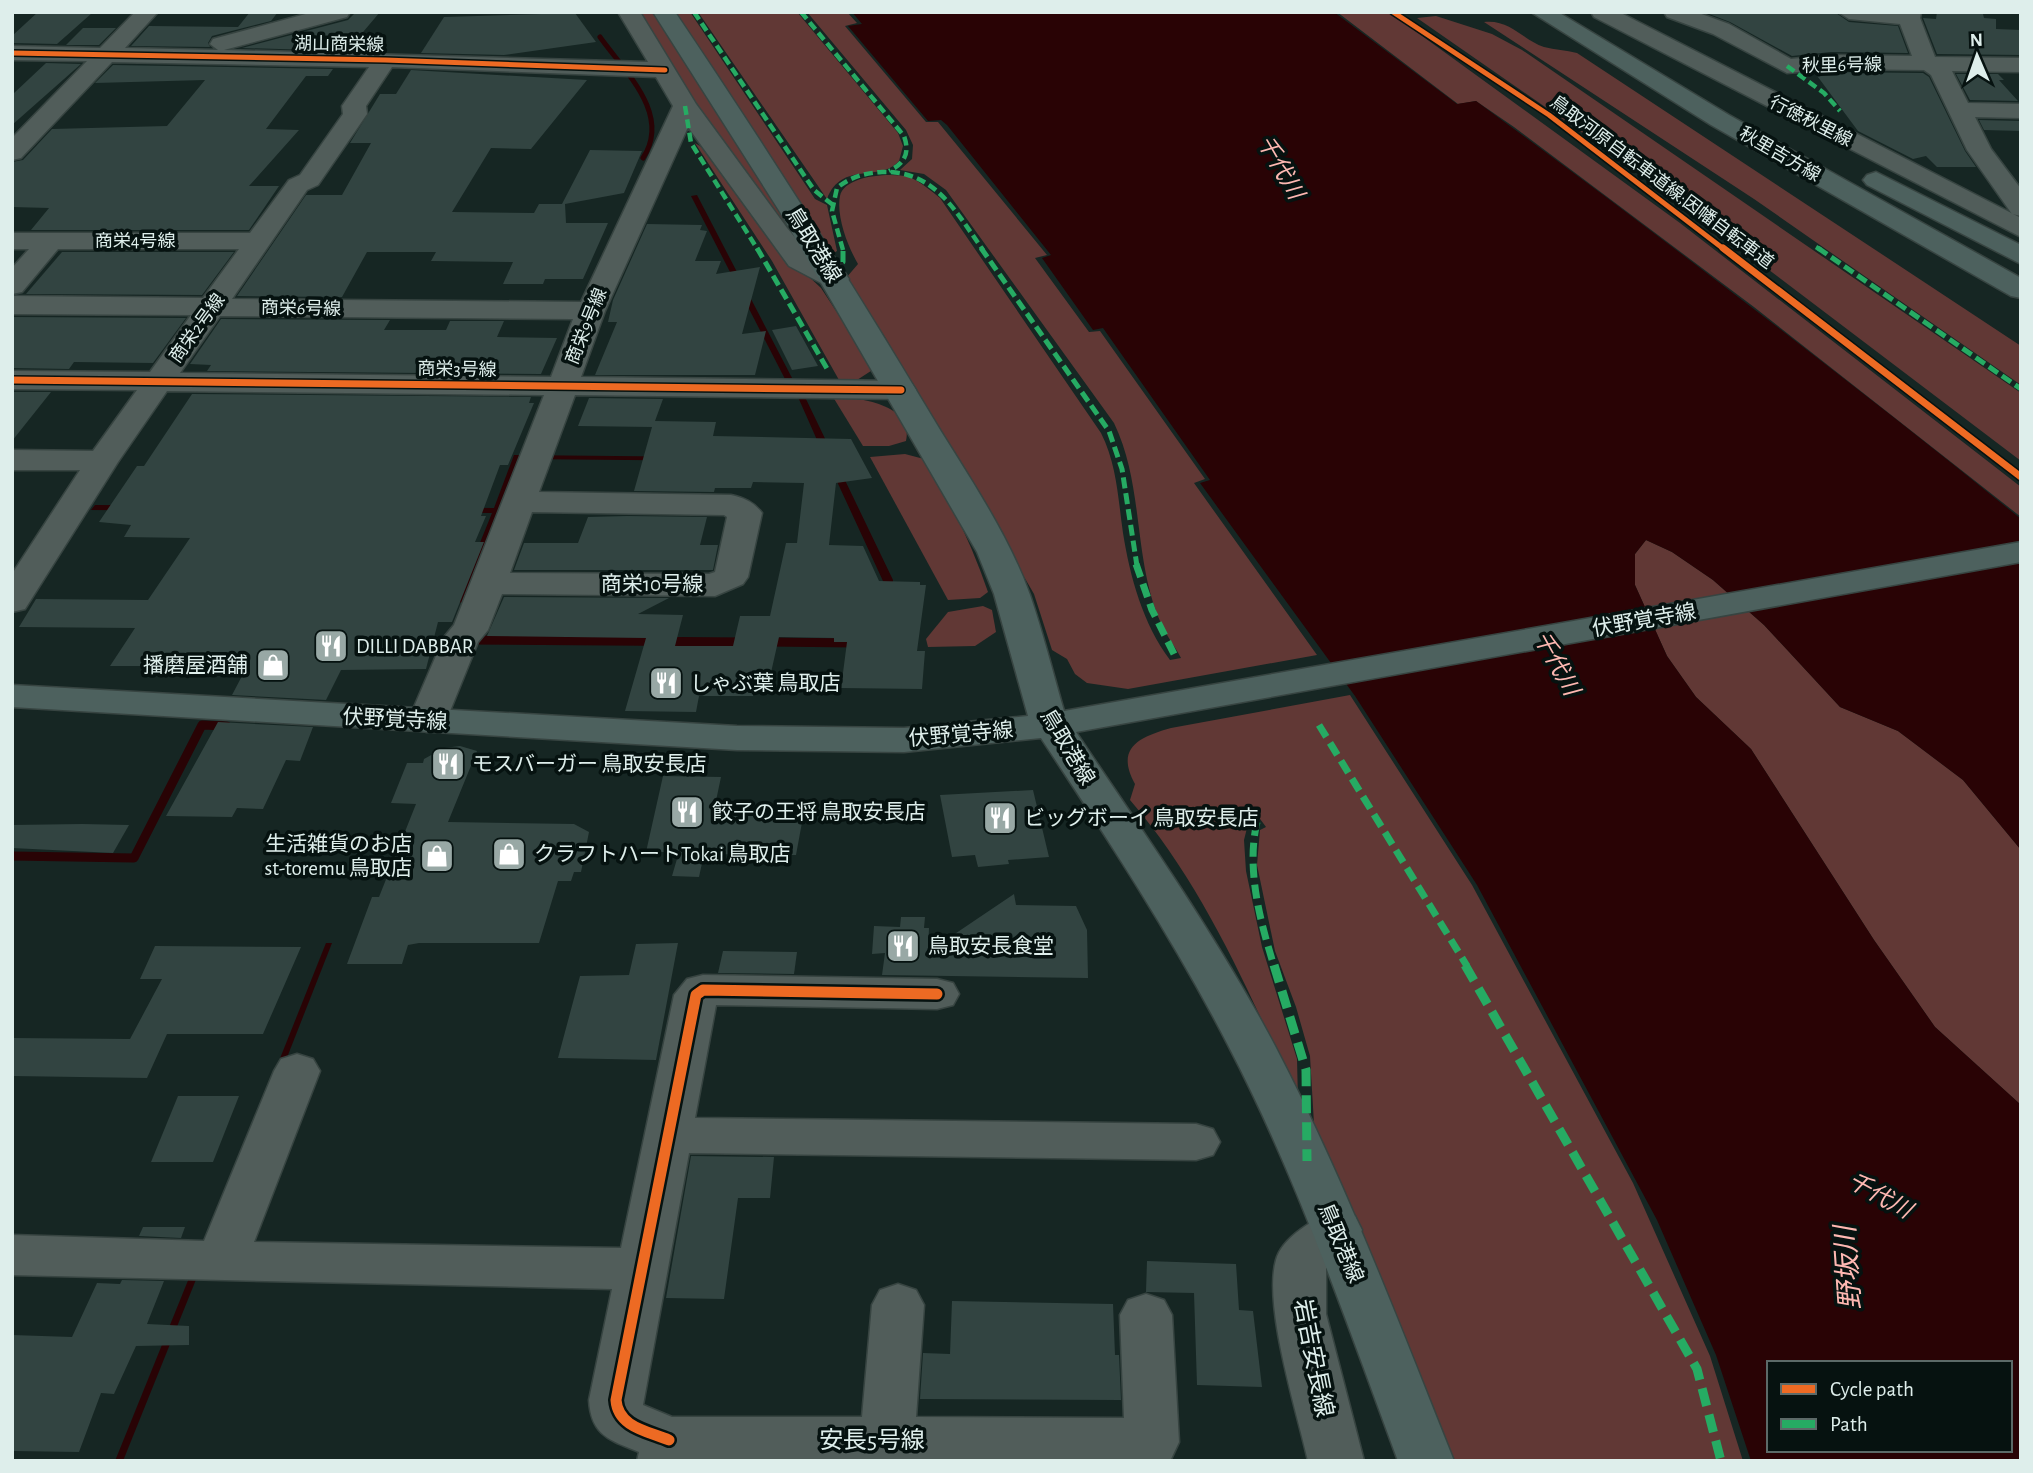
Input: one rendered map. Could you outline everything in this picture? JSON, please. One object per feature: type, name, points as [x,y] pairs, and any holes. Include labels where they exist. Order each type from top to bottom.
[{"type":"main road","name":"鳥取港線","points":[[664,12],[747,135],[835,279],[1001,566],[1039,694],[1052,725],[1172,906],[1226,997],[1269,1079],[1337,1230],[1426,1461]]},
{"type":"main road","name":"秋里吉方線","points":[[1542,12],[2021,273]]},
{"type":"main road","name":"秋里吉方線","points":[[1570,12],[1733,118],[2021,290]]},
{"type":"main road","points":[[1733,118],[2021,256]]},
{"type":"main road","points":[[1733,118],[2021,314]]},
{"type":"main road","name":"伏野覚寺線","points":[[12,696],[670,735],[851,741],[958,736],[1156,709],[2021,551]]},
{"type":"street","points":[[12,153],[146,12]]},
{"type":"street","points":[[175,56],[339,12]]},
{"type":"street","points":[[629,12],[685,106],[799,260],[835,279]]},
{"type":"street","name":"行徳秋里線","points":[[1602,12],[2021,229]]},
{"type":"street","name":"秋里6号線","points":[[1675,12],[1721,29],[1787,66],[1831,62],[2021,65]]},
{"type":"street","points":[[1849,12],[1910,15],[1926,62],[1936,65],[1979,150],[2021,208]]},
{"type":"street","name":"湖山商栄線","points":[[12,54],[385,60],[665,70]]},
{"type":"street","name":"商栄2号線","points":[[12,601],[102,461],[158,381],[298,186],[309,180],[355,114],[354,106],[385,60]]},
{"type":"street","name":"商栄9号線","points":[[427,721],[462,637],[470,630],[489,583],[590,311],[685,106]]},
{"type":"street","points":[[1960,110],[2021,111]]},
{"type":"street","points":[[12,114],[49,114]]},
{"type":"street","points":[[1910,173],[1997,174]]},
{"type":"street","name":"商栄4号線","points":[[12,241],[258,241]]},
{"type":"street","points":[[12,286],[50,241]]},
{"type":"street","name":"商栄6号線","points":[[12,305],[590,311]]},
{"type":"street","name":"商栄3号線","points":[[12,380],[901,390]]},
{"type":"street","points":[[12,460],[102,461]]},
{"type":"street","name":"商栄10号線","points":[[489,583],[715,585],[731,577],[746,513],[731,505],[520,502]]},
{"type":"street","points":[[667,1450],[622,1420],[617,1413],[621,1377],[696,995],[703,990],[937,994]]},
{"type":"street","points":[[221,1261],[298,1071]]},
{"type":"street","points":[[670,1135],[1196,1142]]},
{"type":"street","name":"岩吉安長線","points":[[1336,1461],[1300,1314],[1301,1259],[1337,1230]]},
{"type":"street","points":[[12,1255],[644,1269]]},
{"type":"street","points":[[887,1450],[898,1304]]},
{"type":"street","name":"安長5号線","points":[[667,1450],[1097,1451],[1153,1441],[1146,1315]]},
{"type":"shaded area","points":[[637,12],[656,12],[777,201],[805,256],[718,140]]},
{"type":"shaded area","points":[[674,12],[690,12],[815,199],[827,205],[837,251],[832,254]]},
{"type":"shaded area","points":[[698,12],[797,12],[898,133],[903,146],[899,161],[882,171],[842,180],[827,199]]},
{"type":"shaded area","points":[[807,12],[847,12],[857,23],[845,26],[926,122],[938,122],[1047,255],[1035,258],[1089,332],[1100,331],[1205,479],[1194,483],[1317,655],[1128,689],[1087,683],[1075,674],[1067,659],[1052,650],[1034,594],[885,337],[846,278],[858,264],[841,222],[839,204],[843,189],[859,179],[881,175],[901,176],[918,181],[940,198],[1101,433],[1114,469],[1126,550],[1139,600],[1152,631],[1170,660],[1181,658],[1162,626],[1152,597],[1130,471],[1114,423],[946,190],[924,174],[900,170],[912,159],[913,145],[906,130]]},
{"type":"shaded area","points":[[1337,12],[1387,12],[1680,223],[2021,487],[2021,517],[1754,307],[1514,127],[1476,101],[1458,104]]},
{"type":"shaded area","points":[[1436,16],[1492,34],[1522,50],[2021,393],[2021,461],[1649,179],[1417,18]]},
{"type":"shaded area","points":[[1484,22],[1509,27],[1544,47],[1577,53],[2021,346],[2021,385],[1754,199]]},
{"type":"shaded area","points":[[695,143],[703,148],[791,260],[821,288],[874,369],[857,380],[839,380],[772,261]]},
{"type":"shaded area","points":[[833,397],[869,401],[893,411],[906,428],[906,441],[889,446],[863,446]]},
{"type":"shaded area","points":[[905,454],[924,459],[952,507],[988,592],[980,598],[948,600],[870,457]]},
{"type":"shaded area","points":[[1646,540],[1672,552],[1713,580],[1764,625],[1840,707],[1898,731],[1963,780],[2021,850],[2021,1105],[1935,1027],[1874,940],[1751,749],[1696,697],[1667,656],[1635,585],[1635,554]]},
{"type":"shaded area","points":[[983,606],[992,610],[996,632],[975,646],[928,647],[926,639],[948,612]]},
{"type":"shaded area","points":[[1350,695],[1472,885],[1633,1183],[1710,1356],[1743,1461],[1444,1461],[1315,1141],[1310,1056],[1296,1007],[1275,951],[1257,865],[1260,830],[1266,827],[1252,808],[1244,840],[1246,871],[1262,947],[1297,1059],[1298,1100],[1244,982],[1204,906],[1157,834],[1130,800],[1135,784],[1129,772],[1129,753],[1140,740],[1149,735],[1171,728]]},
{"type":"water","points":[[852,12],[1334,12],[1457,104],[1476,101],[1819,359],[2021,519],[2021,850],[1963,780],[1898,731],[1840,707],[1764,625],[1713,580],[1672,552],[1646,540],[1635,554],[1635,585],[1667,656],[1696,697],[1751,749],[1874,940],[1935,1027],[2021,1105],[2021,1461],[1751,1461],[1716,1355],[1657,1220],[1477,885],[1355,696],[1200,483],[1210,480],[1103,328],[1093,330],[1042,258],[1051,255],[947,125],[941,120],[928,121],[848,26],[862,24]]},
{"type":"water","points":[[697,195],[792,378],[785,379],[691,196]]},
{"type":"water","points":[[798,397],[805,397],[893,580],[886,647],[883,581],[828,462],[521,459],[465,603],[456,602],[492,513],[91,510],[95,505],[494,508],[514,455],[825,458]]},
{"type":"water","points":[[326,943],[332,943],[275,1088],[277,1066]]},
{"type":"water","points":[[197,1277],[123,1461],[115,1461],[189,1278]]},
{"type":"building","points":[[38,12],[92,13],[57,44],[12,43],[12,36]]},
{"type":"building","points":[[250,12],[278,12],[271,21],[212,36],[208,43],[210,47],[131,46],[149,26],[238,27]]},
{"type":"building","points":[[356,12],[380,12],[347,51],[242,48],[348,20]]},
{"type":"building","points":[[1704,12],[1836,13],[1849,22],[1898,26],[1908,53],[1831,52],[1792,56],[1730,22]]},
{"type":"building","points":[[1937,12],[1983,14],[1984,18],[1996,19],[1996,29],[2021,30],[2021,55],[1937,54],[1923,18],[1936,19]]},
{"type":"building","points":[[575,13],[596,42],[504,55],[421,53],[444,17]]},
{"type":"building","points":[[83,28],[116,28],[99,45],[66,45]]},
{"type":"building","points":[[46,63],[81,64],[12,125],[12,95]]},
{"type":"building","points":[[113,65],[333,69],[328,76],[306,76],[266,129],[299,130],[249,186],[279,186],[249,230],[31,230],[49,208],[12,207],[12,162],[23,160],[52,129],[167,126],[205,80],[95,83]]},
{"type":"building","points":[[411,70],[587,80],[531,149],[491,148],[452,212],[534,213],[539,204],[562,204],[590,150],[642,151],[624,193],[565,204],[566,223],[608,223],[583,279],[545,279],[543,284],[503,284],[513,262],[431,261],[436,252],[367,252],[342,297],[237,296],[306,195],[342,195],[371,143],[350,143],[380,94],[396,94]]},
{"type":"building","points":[[1815,73],[1923,73],[1929,77],[1965,151],[1976,167],[1937,167],[1926,156],[1913,159],[1858,131]]},
{"type":"building","points":[[1956,74],[1998,74],[2004,80],[1999,80],[2018,101],[1970,100]]},
{"type":"building","points":[[1979,120],[2021,121],[2021,131],[1984,130]]},
{"type":"building","points":[[647,224],[702,225],[700,230],[707,231],[695,261],[721,261],[716,274],[760,267],[742,334],[766,331],[755,375],[595,375],[617,322],[608,322],[613,300]]},
{"type":"building","points":[[62,252],[234,252],[202,295],[26,294]]},
{"type":"building","points":[[12,317],[186,318],[153,363],[74,362],[69,369],[12,368]]},
{"type":"building","points":[[221,319],[390,320],[384,330],[446,330],[450,321],[504,321],[497,337],[557,338],[541,374],[207,371],[211,365],[190,364]]},
{"type":"building","points":[[796,326],[818,366],[792,370],[772,330]]},
{"type":"building","points":[[12,392],[51,392],[12,441]]},
{"type":"building","points":[[192,394],[531,397],[529,403],[534,403],[508,465],[500,465],[481,516],[486,516],[475,542],[484,542],[452,622],[438,622],[426,669],[341,670],[326,700],[232,695],[242,676],[170,675],[175,666],[110,666],[135,628],[19,627],[36,599],[148,600],[190,538],[124,537],[131,525],[99,522],[137,466],[144,466]]},
{"type":"building","points":[[589,398],[663,399],[655,421],[716,422],[713,436],[851,439],[872,478],[836,483],[829,545],[863,546],[879,581],[920,582],[920,585],[926,585],[917,651],[925,651],[922,689],[841,688],[847,642],[834,642],[834,638],[779,637],[770,677],[763,677],[760,692],[753,692],[753,696],[699,696],[696,712],[625,711],[646,638],[487,636],[504,597],[669,598],[638,614],[683,615],[675,646],[733,646],[740,616],[770,616],[786,543],[797,543],[804,483],[753,482],[751,488],[715,488],[714,492],[634,491],[652,427],[578,426]]},
{"type":"building","points":[[588,517],[707,517],[700,545],[718,545],[713,570],[514,570],[524,543],[578,543]]},
{"type":"building","points":[[218,722],[313,727],[300,761],[286,760],[263,809],[237,808],[232,817],[166,816]]},
{"type":"building","points":[[460,746],[477,751],[448,822],[574,824],[589,832],[581,872],[574,872],[571,881],[558,881],[539,943],[419,943],[408,945],[402,964],[347,964],[372,897],[379,897],[416,804],[391,803],[407,763],[423,763],[424,759],[444,748]]},
{"type":"building","points":[[663,776],[721,777],[713,815],[803,817],[796,855],[704,854],[699,877],[672,876],[679,852],[646,852]]},
{"type":"building","points":[[1033,790],[1049,857],[1008,860],[1009,864],[978,867],[975,855],[952,857],[940,795]]},
{"type":"building","points":[[12,825],[129,825],[113,853],[12,848]]},
{"type":"building","points":[[1014,894],[1016,905],[1076,906],[1087,930],[1088,978],[882,975],[885,953],[872,954],[874,926],[900,927],[901,917],[925,917],[924,928],[929,928],[928,952]]},
{"type":"building","points":[[678,943],[656,1060],[558,1058],[580,976],[629,975],[636,944]]},
{"type":"building","points":[[155,946],[301,947],[263,1034],[167,1034],[147,1078],[12,1076],[12,1038],[130,1039],[162,979],[140,979]]},
{"type":"building","points":[[723,951],[797,952],[794,974],[718,973]]},
{"type":"building","points":[[178,1096],[239,1096],[213,1162],[151,1162]]},
{"type":"building","points":[[691,1156],[774,1157],[770,1198],[738,1198],[724,1299],[666,1298]]},
{"type":"building","points":[[143,1227],[185,1227],[181,1238],[139,1236]]},
{"type":"building","points":[[1147,1261],[1236,1264],[1239,1310],[1253,1311],[1262,1387],[1197,1385],[1194,1293],[1146,1292]]},
{"type":"building","points":[[122,1280],[164,1281],[147,1324],[189,1326],[189,1345],[136,1346],[114,1394],[101,1393],[79,1452],[12,1451],[12,1335],[72,1337],[97,1283],[120,1284]]},
{"type":"building","points":[[952,1301],[1113,1304],[1115,1355],[1119,1355],[1121,1400],[920,1399],[923,1353],[950,1354]]},
{"type":"waterway","points":[[600,37],[632,79],[648,109],[652,125],[650,142],[643,158]]},
{"type":"waterway","points":[[470,640],[745,642]]},
{"type":"waterway","points":[[769,642],[857,643]]},
{"type":"waterway","points":[[12,856],[134,858],[202,725],[227,726]]},
{"type":"marked path","points":[[694,12],[814,190],[833,205]]},
{"type":"marked path","points":[[801,12],[904,136],[906,157],[889,171]]},
{"type":"marked path","points":[[1787,66],[1824,93],[1840,111]]},
{"type":"marked path","points":[[685,106],[691,143],[745,227],[829,372]]},
{"type":"marked path","points":[[829,270],[843,262],[845,256],[832,211],[837,188],[845,182],[867,174],[903,173],[925,180],[944,195],[1109,431],[1122,469],[1130,532],[1141,579],[1152,610],[1174,654]]},
{"type":"marked path","points":[[1816,247],[2021,389]]},
{"type":"marked path","points":[[1319,725],[1506,1031],[1697,1369],[1721,1461]]},
{"type":"marked path","points":[[1257,822],[1252,843],[1253,870],[1265,937],[1306,1070],[1307,1161]]},
{"type":"cycle path","name":"鳥取河原自転車道線;因幡自転車道","points":[[1393,12],[1549,115],[2021,477]]},
{"type":"cycle path","points":[[12,53],[385,60],[665,70]]},
{"type":"cycle path","points":[[12,380],[901,390]]},
{"type":"cycle path","points":[[669,1440],[622,1420],[617,1413],[616,1400],[696,995],[703,990],[937,994]]},
{"type":"place","name":"DILLI DABBAR","points":[[331,646]]},
{"type":"place","name":"播磨屋酒舗","points":[[273,665]]},
{"type":"place","name":"しゃぶ葉 鳥取店","points":[[666,683]]},
{"type":"place","name":"モスバーガー 鳥取安長店","points":[[448,764]]},
{"type":"place","name":"餃子の王将 鳥取安長店","points":[[687,812]]},
{"type":"place","name":"ビッグボーイ 鳥取安長店","points":[[1000,818]]},
{"type":"place","name":"クラフトハートTokai 鳥取店","points":[[509,854]]},
{"type":"place","name":"生活雑貨のお店 st-toremu 鳥取店","points":[[437,856]]},
{"type":"place","name":"鳥取安長食堂","points":[[903,946]]},
{"type":"water label","name":"千代川","points":[[1281,167]]},
{"type":"water label","name":"千代川","points":[[1557,663]]},
{"type":"water label","name":"千代川","points":[[1880,1195]]},
{"type":"water label","name":"野坂川","points":[[1847,1268]]}]
